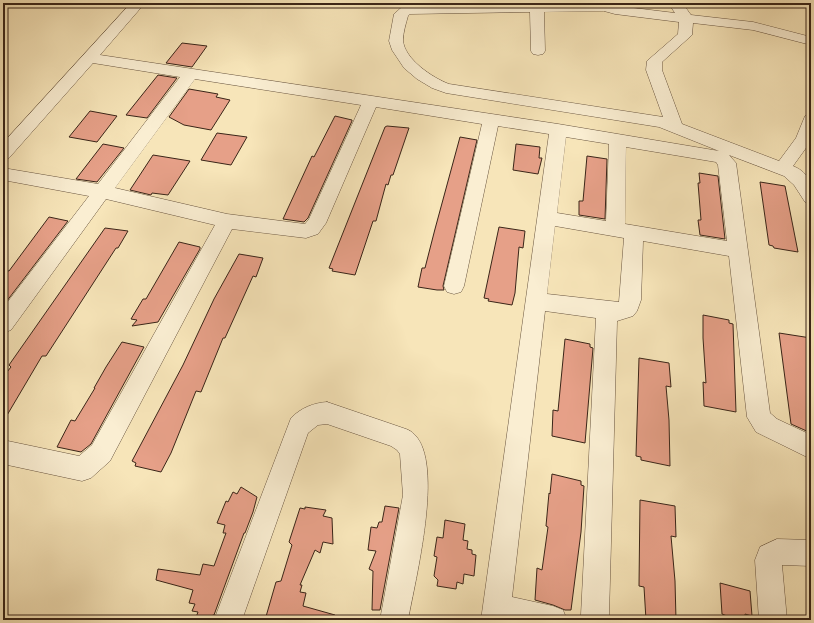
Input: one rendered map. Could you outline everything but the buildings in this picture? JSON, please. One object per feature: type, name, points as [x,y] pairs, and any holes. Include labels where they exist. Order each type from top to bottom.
[{"type":"street","points":[[3,154],[138,3]]},
{"type":"street","points":[[675,126],[654,70],[654,65],[655,61],[685,35],[686,18],[676,3]]},
{"type":"street","points":[[811,41],[753,26],[615,10],[599,5],[537,8],[407,10],[401,14],[396,41],[414,71],[433,84],[446,88],[662,122],[783,168],[796,176],[811,197]]},
{"type":"street","points":[[537,8],[538,51]]},
{"type":"street","points":[[89,58],[716,155],[725,160],[727,163],[759,417],[768,427],[811,447]]},
{"type":"street","points":[[3,324],[191,74]]},
{"type":"street","points":[[3,174],[103,192],[227,221],[306,231],[314,227],[371,101]]},
{"type":"street","points":[[454,286],[491,120]]},
{"type":"street","points":[[783,168],[804,140],[811,120]]},
{"type":"street","points":[[553,620],[495,614],[558,130]]},
{"type":"street","points":[[615,229],[618,140]]},
{"type":"street","points":[[547,218],[738,250]]},
{"type":"street","points":[[3,452],[82,469],[101,453],[227,221]]},
{"type":"street","points":[[536,301],[607,311],[626,311],[630,306],[634,233]]},
{"type":"street","points":[[593,620],[595,616],[607,311]]},
{"type":"street","points":[[228,620],[299,426],[307,417],[318,413],[327,413],[398,437],[406,442],[411,450],[414,461],[415,507],[394,620]]},
{"type":"street","points":[[773,620],[768,560],[769,556],[777,552],[811,553]]}]
